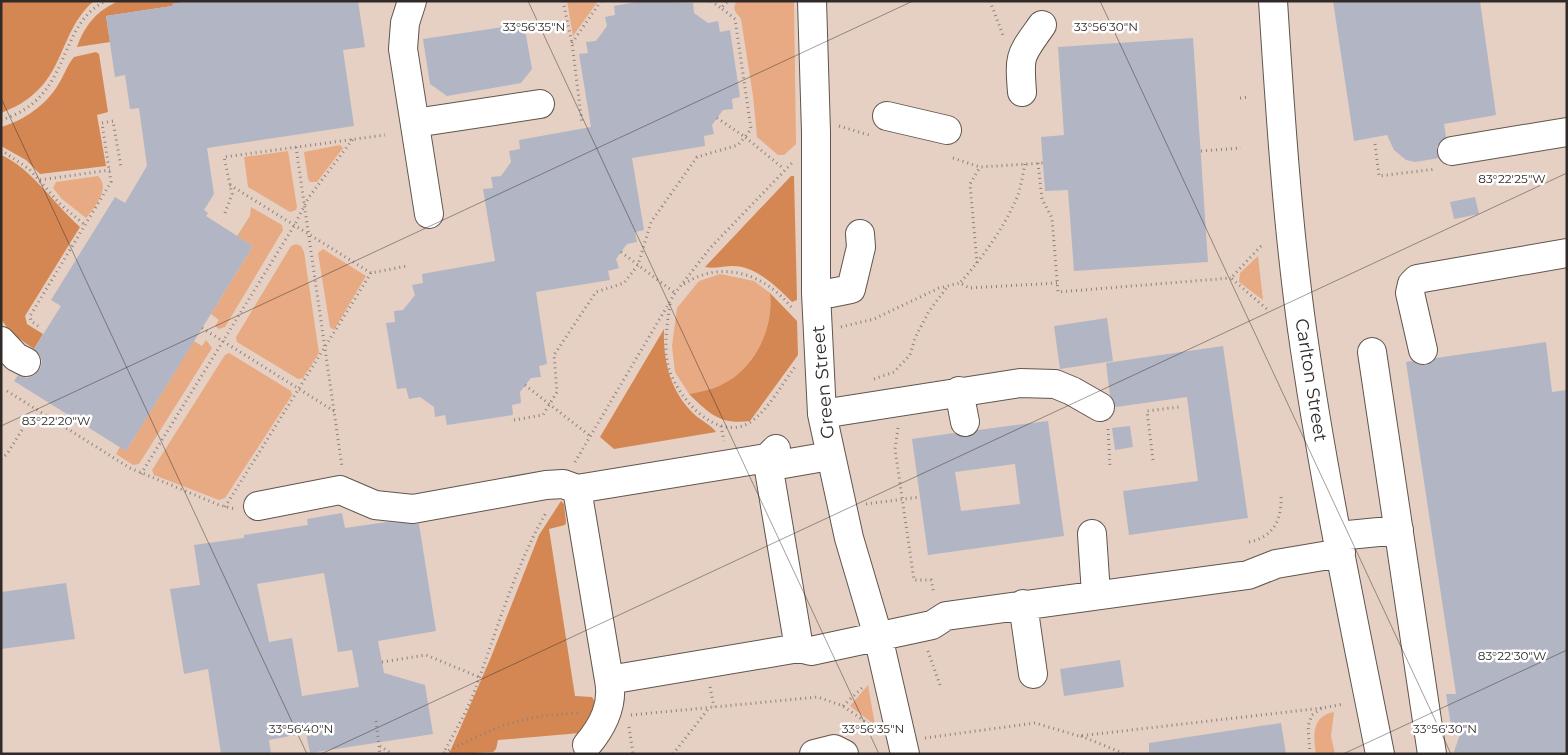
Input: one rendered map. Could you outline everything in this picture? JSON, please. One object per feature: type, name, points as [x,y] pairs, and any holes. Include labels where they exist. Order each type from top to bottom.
[{"type":"street","points":[[412,1],[405,23],[403,49],[429,214]]},
{"type":"street","name":"Green Street","points":[[812,1],[816,132],[836,291],[826,437],[849,538],[911,746]]},
{"type":"street","name":"Carlton Street","points":[[1273,1],[1294,260],[1304,338],[1341,554],[1380,754]]},
{"type":"street","points":[[1022,92],[1020,62],[1022,53],[1042,26]]},
{"type":"street","points":[[415,123],[540,104]]},
{"type":"street","points":[[882,126],[948,143]]},
{"type":"street","points":[[1452,151],[1567,132]]},
{"type":"street","points":[[1423,350],[1410,293],[1412,284],[1416,279],[1567,253]]},
{"type":"street","points":[[1,342],[16,357],[26,362]]},
{"type":"street","points":[[1372,352],[1432,754]]},
{"type":"street","points":[[258,506],[340,490],[375,505],[405,509],[546,485],[570,487],[767,458],[778,465],[826,437],[959,391],[1020,383],[1055,384],[1072,391],[1104,416]]},
{"type":"street","points":[[959,391],[965,422]]},
{"type":"street","points":[[767,458],[799,648]]},
{"type":"street","points":[[570,487],[609,680],[610,699],[617,716],[587,745]]},
{"type":"street","points":[[609,680],[799,648],[811,651],[876,629],[932,625],[941,602],[1023,604],[1248,575],[1266,580],[1341,554],[1399,530]]},
{"type":"street","points":[[1092,534],[1096,594]]},
{"type":"street","points":[[1023,604],[1033,674]]},
{"type":"street","points":[[814,754],[834,749],[844,754]]},
{"type":"path","points":[[1,120],[26,108],[47,90],[55,78],[85,16],[106,1]]},
{"type":"path","points":[[563,1],[572,43],[582,122]]},
{"type":"path","points":[[572,43],[601,1]]},
{"type":"path","points":[[514,420],[543,415],[557,392],[554,355],[596,292],[624,283],[638,265],[651,222],[697,157],[738,145],[751,129],[735,19],[711,1]]},
{"type":"path","points":[[721,8],[728,1]]},
{"type":"path","points":[[990,1],[999,28],[1010,48],[1022,53]]},
{"type":"path","points":[[1240,98],[1250,97]]},
{"type":"path","points":[[717,118],[745,137],[784,169]]},
{"type":"path","points":[[38,326],[31,321],[30,316],[111,182],[102,123],[113,121],[121,167]]},
{"type":"path","points":[[848,129],[882,126]]},
{"type":"path","points":[[225,213],[232,194],[224,156],[385,134]]},
{"type":"path","points":[[140,474],[304,207],[353,139]]},
{"type":"path","points":[[948,143],[980,167],[1043,163]]},
{"type":"path","points":[[296,147],[342,470],[340,490]]},
{"type":"path","points":[[1201,151],[1241,148]]},
{"type":"path","points":[[1,150],[22,163],[40,180],[61,205],[85,225]]},
{"type":"path","points":[[444,754],[472,698],[537,527],[570,487],[590,436],[675,293],[711,247],[784,169],[795,160]]},
{"type":"path","points":[[1038,163],[1042,199],[1052,218],[1058,292],[1231,278],[1261,246]]},
{"type":"path","points":[[832,328],[874,319],[921,296],[960,283],[977,264],[1004,221],[1018,194],[1025,164]]},
{"type":"path","points":[[977,264],[970,184],[980,167]]},
{"type":"path","points":[[40,180],[110,170]]},
{"type":"path","points":[[230,185],[371,274],[407,266]]},
{"type":"path","points":[[621,252],[675,293]]},
{"type":"path","points":[[681,286],[712,272],[724,270],[742,273],[768,285],[777,292],[796,314]]},
{"type":"path","points":[[225,507],[371,274]]},
{"type":"path","points":[[1231,278],[1269,311]]},
{"type":"path","points":[[960,283],[969,288],[1057,283]]},
{"type":"path","points":[[866,383],[894,372],[910,355],[915,338],[929,311],[948,286]]},
{"type":"path","points":[[670,302],[666,351],[676,385],[685,398],[700,413],[719,425],[730,428],[740,426],[756,418],[797,364]]},
{"type":"path","points":[[202,328],[334,411]]},
{"type":"path","points":[[525,385],[590,436]]},
{"type":"path","points":[[7,391],[140,474],[232,509],[258,506]]},
{"type":"path","points":[[1153,460],[1147,411],[1179,407]]},
{"type":"path","points":[[1104,416],[1110,466]]},
{"type":"path","points":[[1,459],[7,454],[28,420]]},
{"type":"path","points":[[900,424],[896,432],[895,448],[914,580],[931,580],[933,591],[941,602]]},
{"type":"path","points":[[1250,542],[1263,539],[1275,527],[1281,513],[1280,495]]},
{"type":"path","points":[[871,504],[920,498]]},
{"type":"path","points":[[933,591],[941,602]]},
{"type":"path","points":[[382,662],[426,655],[479,677]]},
{"type":"path","points":[[929,658],[941,688]]},
{"type":"path","points":[[842,706],[869,680]]},
{"type":"path","points":[[444,754],[490,729],[520,719],[546,714],[591,713],[617,716],[818,697],[842,706],[875,729]]},
{"type":"path","points":[[1080,736],[1344,704]]},
{"type":"path","points":[[674,754],[709,708]]},
{"type":"path","points":[[1310,754],[1308,726],[1312,715],[1322,708]]},
{"type":"path","points":[[617,716],[633,754]]},
{"type":"path","points":[[376,721],[380,754]]},
{"type":"path","points":[[911,746],[1035,723],[1080,736],[1125,754]]},
{"type":"path","points":[[379,745],[392,754]]},
{"type":"shaded area","points":[[1,1],[1567,1],[1567,754],[1,754]]},
{"type":"shaded area","points":[[1,1],[94,1],[76,22],[46,81],[29,98],[1,113]]},
{"type":"shaded area","points":[[119,1],[188,1],[172,4],[172,6],[106,16],[110,42],[77,47],[93,19],[104,9]]},
{"type":"shaded area","points":[[567,1],[598,1],[573,36]]},
{"type":"shaded area","points":[[737,1],[794,1],[796,144],[784,155],[778,155],[757,137],[753,96],[741,19],[734,8]]},
{"type":"shaded area","points":[[96,52],[99,54],[108,112],[97,115],[106,166],[40,174],[26,160],[1,146],[1,127],[26,116],[47,99],[58,85],[74,57]]},
{"type":"shaded area","points":[[340,145],[343,148],[317,182],[310,182],[304,152]]},
{"type":"shaded area","points":[[288,151],[297,207],[296,210],[290,212],[248,187],[244,157]]},
{"type":"shaded area","points":[[1,155],[22,168],[80,227],[25,316],[27,324],[43,334],[34,349],[11,333],[1,319]]},
{"type":"shaded area","points":[[98,176],[102,181],[102,192],[97,203],[86,218],[62,199],[53,188],[56,182]]},
{"type":"shaded area","points":[[791,176],[794,176],[797,300],[792,302],[758,273],[742,267],[705,267]]},
{"type":"shaded area","points":[[251,207],[282,225],[283,230],[225,327],[219,329],[215,326],[219,320],[211,314],[253,246],[237,236],[250,216]]},
{"type":"shaded area","points":[[296,244],[301,246],[304,252],[319,353],[303,378],[298,379],[237,342],[236,337],[291,246]]},
{"type":"shaded area","points":[[323,249],[366,276],[334,330],[330,327],[318,253]]},
{"type":"shaded area","points":[[1258,256],[1263,300],[1239,282],[1240,273]]},
{"type":"shaded area","points":[[720,274],[754,281],[770,293],[769,321],[759,347],[752,359],[742,370],[719,386],[689,394],[675,372],[672,346],[677,308],[699,281]]},
{"type":"shaded area","points":[[770,293],[797,321],[798,355],[750,421],[740,422],[723,419],[703,407],[689,394],[716,387],[731,379],[752,359],[765,334],[769,321]]},
{"type":"shaded area","points":[[664,329],[667,364],[679,396],[695,415],[716,432],[614,449],[600,437]]},
{"type":"shaded area","points":[[206,340],[212,348],[139,464],[133,465],[116,454],[120,447],[126,451],[194,341],[202,346]]},
{"type":"shaded area","points":[[229,353],[291,391],[292,395],[225,498],[219,500],[154,475],[152,470],[225,355]]},
{"type":"shaded area","points":[[561,501],[564,504],[565,525],[549,529],[575,696],[592,697],[596,704],[597,713],[580,733],[498,740],[496,749],[493,752],[449,754],[491,657],[539,535]]},
{"type":"shaded area","points":[[868,685],[875,725],[850,706]]},
{"type":"shaded area","points":[[1334,712],[1331,736],[1335,754],[1316,754],[1314,740],[1318,722],[1327,714]]},
{"type":"building","points":[[188,1],[358,1],[365,47],[343,50],[354,126],[207,148],[214,194],[204,210],[208,213],[206,216],[253,246],[126,451],[14,381],[18,375],[27,378],[34,375],[40,369],[42,361],[34,349],[61,306],[51,300],[115,197],[125,203],[147,166],[139,108],[130,109],[125,75],[115,77],[106,16],[172,6],[172,4]]},
{"type":"building","points":[[641,1],[693,3],[694,13],[708,23],[718,21],[720,32],[730,30],[740,97],[732,99],[733,109],[723,110],[712,125],[714,134],[704,136],[705,146],[632,158],[644,230],[635,232],[637,242],[627,244],[616,259],[619,268],[608,271],[610,280],[536,292],[547,364],[539,366],[541,377],[531,378],[520,392],[521,403],[512,405],[513,415],[447,425],[445,415],[435,417],[434,407],[420,397],[409,399],[406,388],[397,389],[386,323],[395,322],[394,311],[403,310],[415,295],[412,285],[423,283],[422,274],[495,261],[483,189],[493,188],[491,177],[501,176],[511,162],[509,151],[520,149],[519,140],[591,127],[579,54],[588,53],[586,42],[596,41],[607,26],[605,17],[615,15],[614,6]]},
{"type":"building","points":[[1333,1],[1480,1],[1496,115],[1444,124],[1446,137],[1437,146],[1439,158],[1415,162],[1406,160],[1394,150],[1387,135],[1354,141]]},
{"type":"building","points":[[524,24],[532,69],[521,83],[447,96],[430,84],[423,39]]},
{"type":"building","points":[[1193,38],[1208,262],[1074,271],[1068,190],[1045,191],[1041,137],[1064,135],[1058,47]]},
{"type":"building","points":[[1475,197],[1479,214],[1454,219],[1450,202]]},
{"type":"building","points":[[1107,318],[1113,361],[1060,369],[1054,326]]},
{"type":"building","points":[[1546,342],[1552,392],[1567,390],[1567,754],[1453,754],[1464,724],[1451,726],[1446,694],[1456,694],[1406,362],[1412,361],[1419,365],[1426,365],[1436,358]]},
{"type":"building","points":[[1223,346],[1248,518],[1129,535],[1123,491],[1198,481],[1187,397],[1116,407],[1110,396],[1106,363]]},
{"type":"building","points":[[1048,421],[1064,536],[928,555],[912,439],[954,433],[967,437],[978,430]],"holes":[[[1015,464],[1020,504],[961,511],[955,472]]]},
{"type":"building","points":[[1130,426],[1133,447],[1115,450],[1112,428]]},
{"type":"building","points":[[342,513],[345,528],[387,522],[419,524],[436,631],[378,641],[384,673],[425,685],[433,734],[310,753],[306,733],[269,740],[271,754],[221,754],[208,669],[184,674],[170,589],[200,585],[194,545],[244,538],[244,535],[308,525],[307,519]],"holes":[[[324,573],[338,652],[352,650],[359,687],[302,696],[292,638],[269,642],[257,584]]]},
{"type":"building","points":[[66,583],[75,639],[1,649],[1,592]]},
{"type":"building","points":[[1120,660],[1124,687],[1064,696],[1060,669]]},
{"type":"building","points":[[1281,723],[1286,754],[1149,754],[1149,743]]}]
